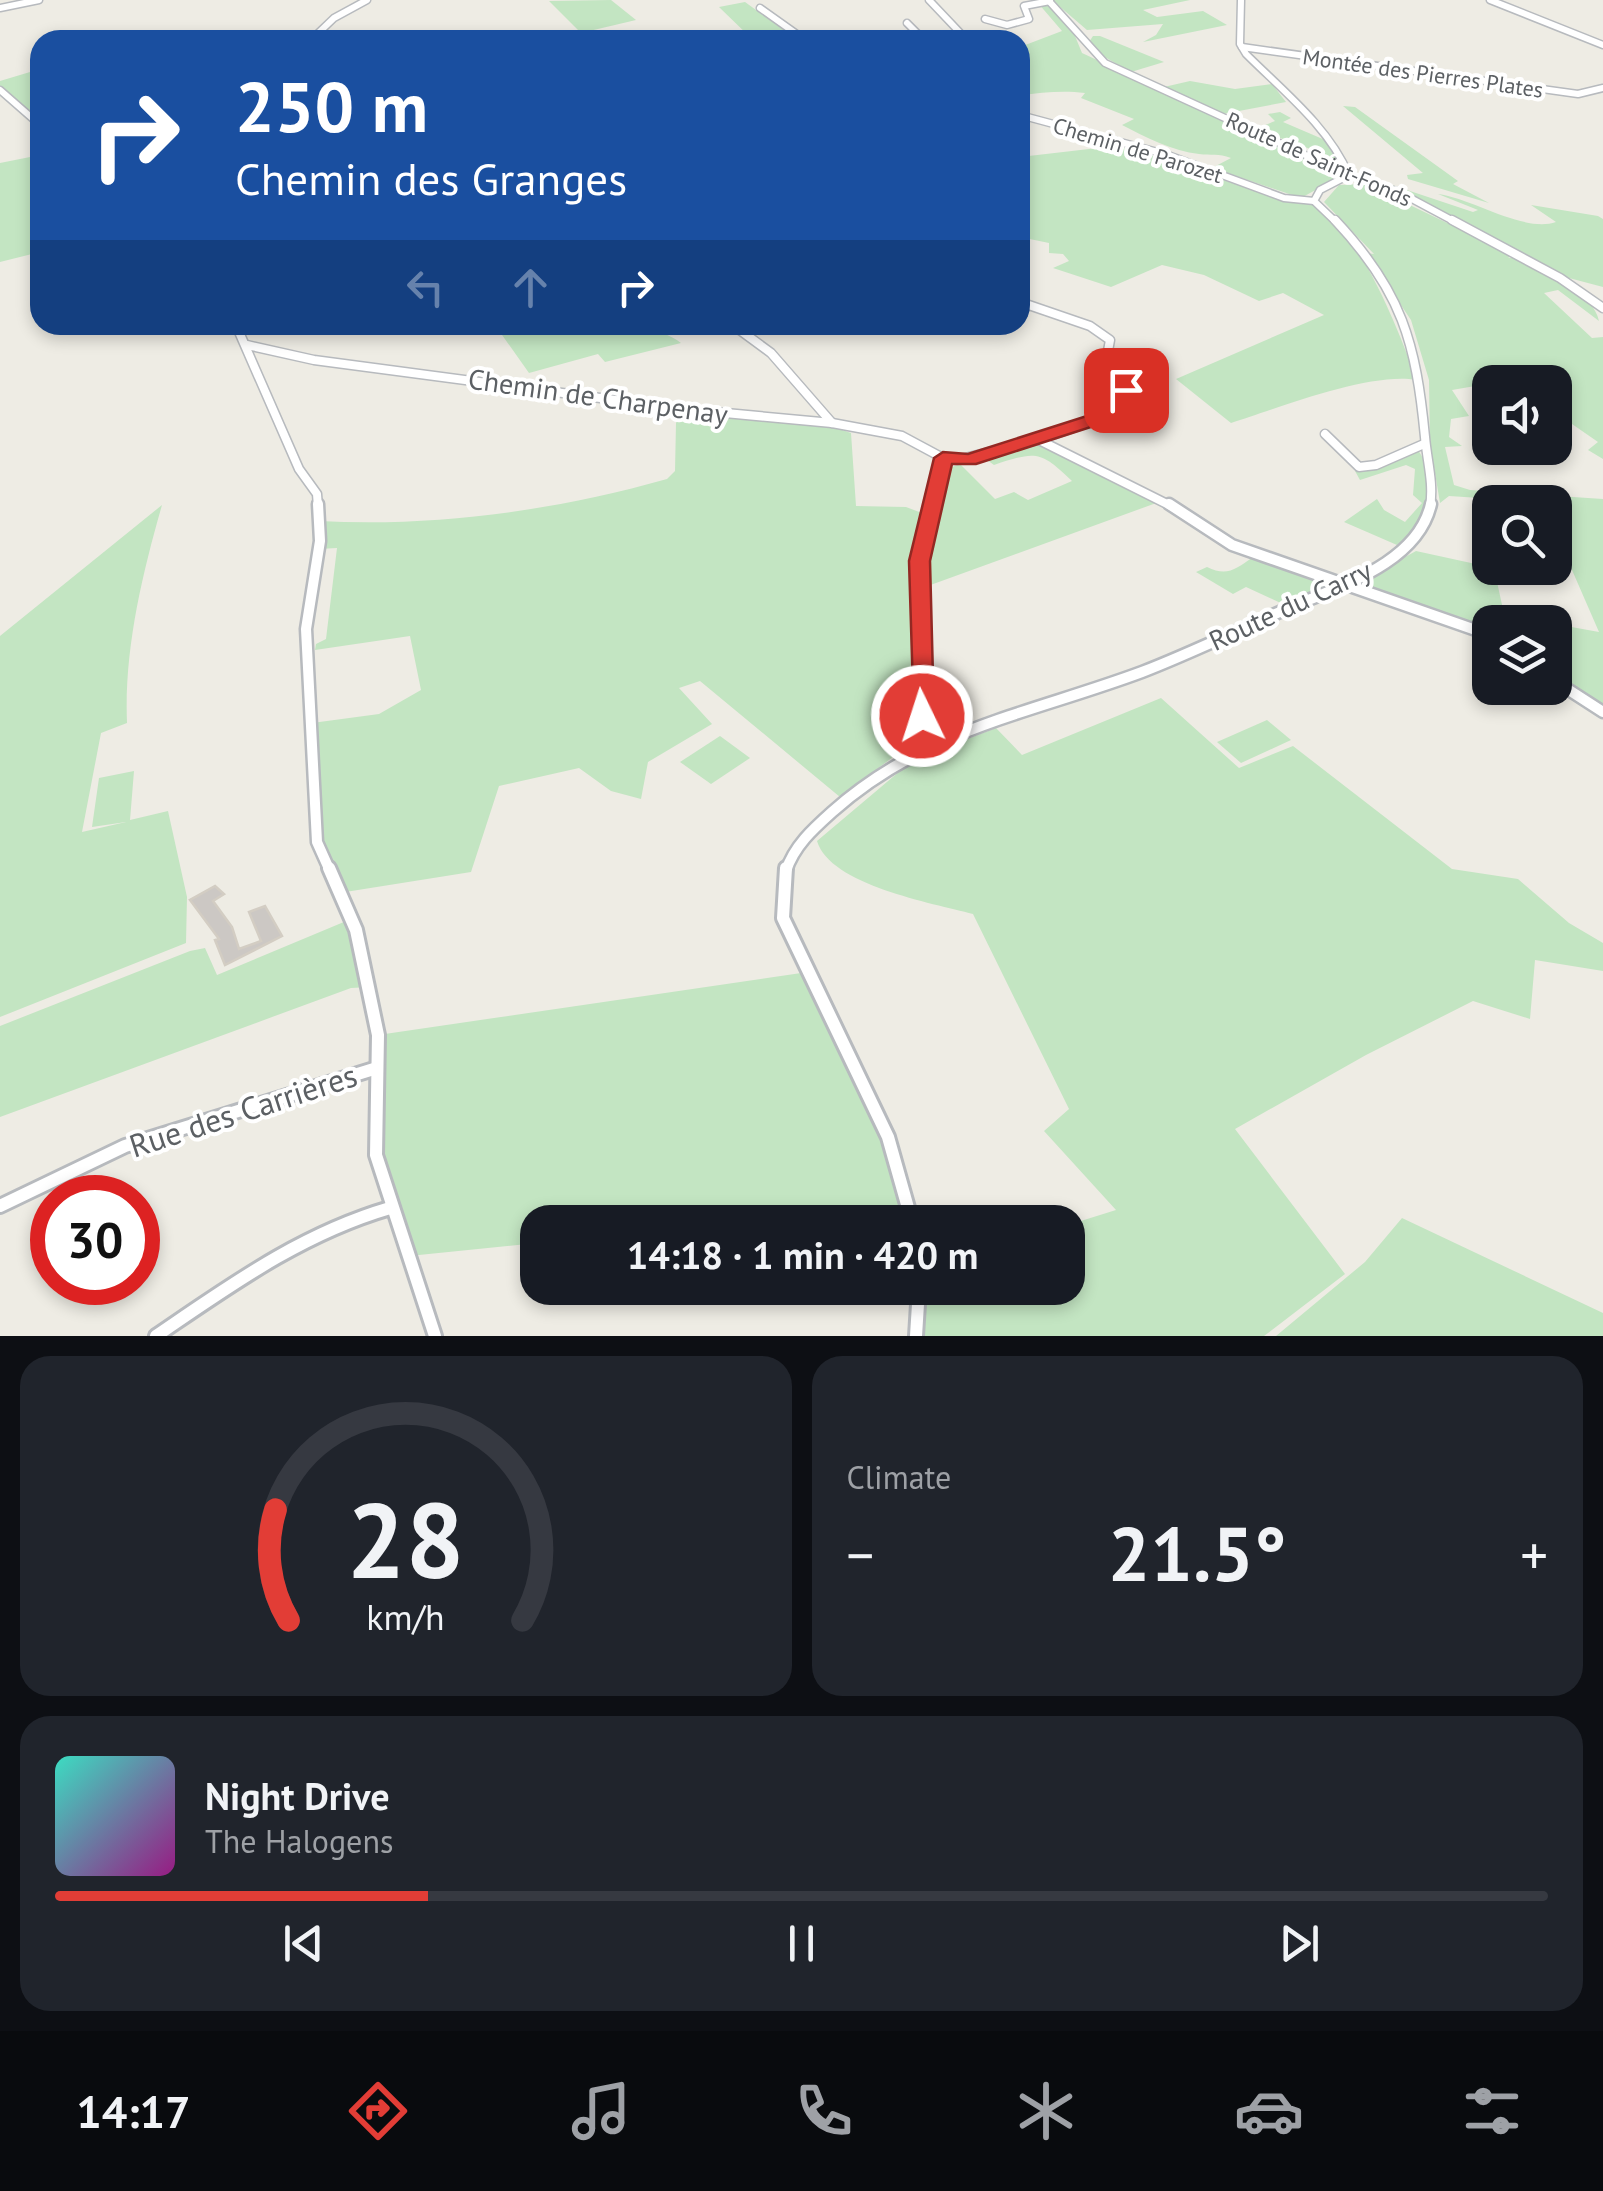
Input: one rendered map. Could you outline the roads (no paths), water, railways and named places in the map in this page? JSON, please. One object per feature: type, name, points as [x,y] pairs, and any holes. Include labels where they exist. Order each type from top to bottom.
[{"type":"street","points":[[1,0],[9,6]]},
{"type":"street","points":[[0,8],[39,0]]},
{"type":"street","points":[[321,30],[366,0]]},
{"type":"street","points":[[929,0],[958,30]]},
{"type":"street","points":[[984,18],[999,24],[1022,23],[1030,16],[1024,6],[1049,0]]},
{"type":"street","name":"Route de Saint-Fonds","points":[[1049,0],[1072,18],[1090,50],[1105,62],[1349,175],[1399,192],[1560,278],[1603,308]]},
{"type":"street","points":[[1240,0],[1242,47],[1345,162],[1349,175],[1320,190],[1314,200]]},
{"type":"street","points":[[1490,0],[1603,44]]},
{"type":"street","points":[[760,8],[791,30]]},
{"type":"street","points":[[907,24],[913,30]]},
{"type":"street","name":"Montée des Pierres Plates","points":[[1242,47],[1578,94],[1603,88]]},
{"type":"street","points":[[0,90],[30,117]]},
{"type":"street","name":"Chemin de Parozet","points":[[1030,117],[1166,154],[1284,198],[1314,200]]},
{"type":"street","name":"Route du Carry","points":[[907,1205],[888,1137],[783,918],[782,889],[792,854],[840,807],[919,749],[1146,670],[1343,585],[1384,562],[1422,528],[1432,510],[1424,444],[1425,398],[1405,318],[1349,236],[1314,200]]},
{"type":"street","points":[[919,749],[920,561],[943,458],[969,460],[1038,440],[1116,413],[1128,401],[1126,390],[1108,367],[1110,340],[1103,333],[1086,323],[1045,316],[1030,308]]},
{"type":"street","points":[[242,335],[299,470],[317,494],[320,541],[306,629],[316,842],[360,947],[378,1035],[376,1156],[435,1336]]},
{"type":"street","points":[[746,335],[771,353],[832,423]]},
{"type":"street","name":"Chemin de Charpenay","points":[[247,345],[314,360],[551,388],[683,410],[832,423],[902,436],[943,458]]},
{"type":"street","points":[[1325,434],[1359,467],[1376,466],[1424,444]]},
{"type":"street","points":[[1038,440],[1147,490],[1232,544],[1472,629]]},
{"type":"street","points":[[1572,692],[1603,712]]},
{"type":"street","name":"Rue des Carrières","points":[[0,1206],[125,1146],[377,1068]]},
{"type":"street","points":[[156,1336],[281,1251],[352,1219],[390,1208]]},
{"type":"street","points":[[916,1336],[919,1305]]}]
